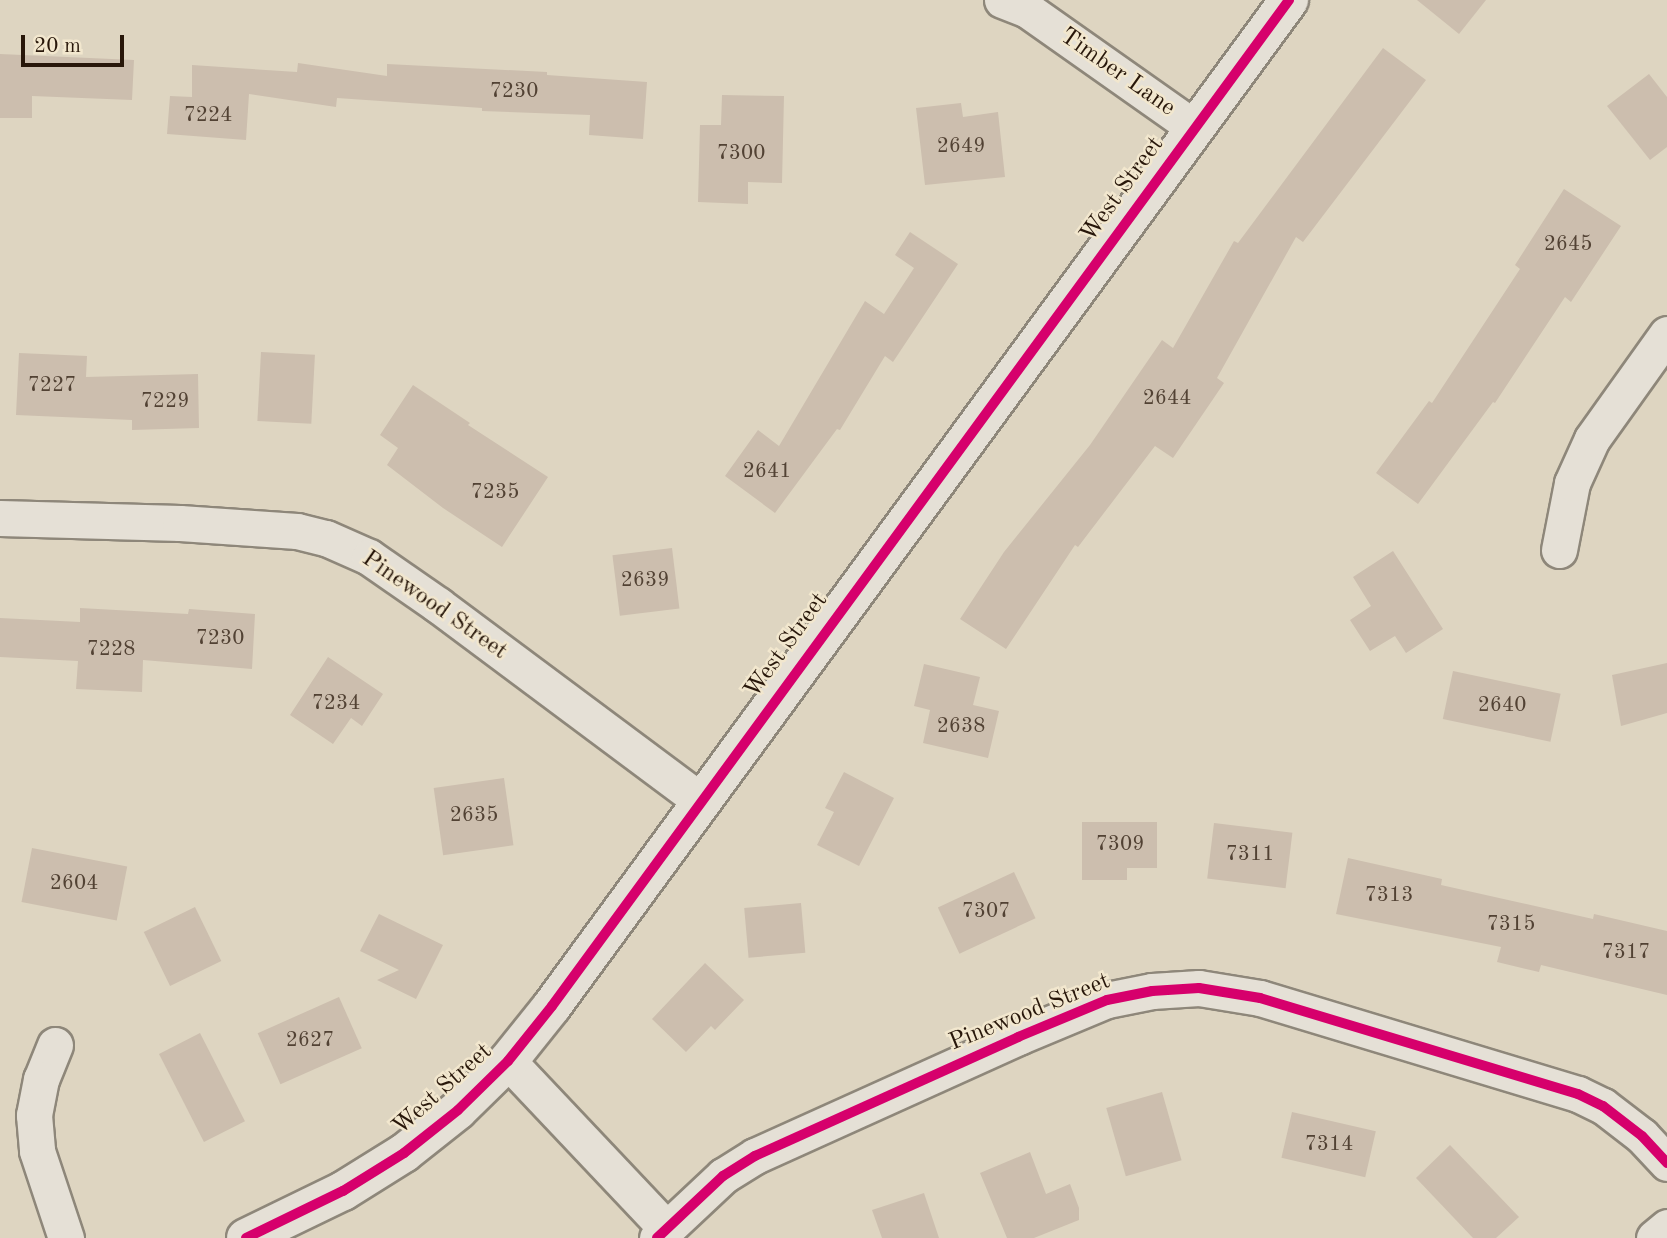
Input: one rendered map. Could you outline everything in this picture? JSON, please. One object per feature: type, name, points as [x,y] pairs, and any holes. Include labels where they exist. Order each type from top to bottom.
[{"type":"main road","name":"West Street","points":[[246,1238],[342,1191],[404,1153],[458,1110],[508,1061],[552,1006],[700,800],[1289,0]]},
{"type":"street","name":"Timber Lane","points":[[1002,0],[1026,9],[1195,128]]},
{"type":"street","points":[[1559,550],[1572,483],[1592,439],[1667,334]]},
{"type":"street","name":"Pinewood Street","points":[[0,519],[180,523],[297,531],[326,538],[369,557],[438,605],[700,800]]},
{"type":"street","name":"Pinewood Street","points":[[508,1061],[661,1232],[723,1176],[755,1156],[1018,1037],[1107,1000],[1152,990],[1199,988],[1260,998],[1578,1094],[1603,1107],[1642,1136],[1667,1163]]},
{"type":"street","points":[[55,1045],[41,1079],[34,1115],[37,1151],[66,1238]]},
{"type":"street","points":[[1654,1238],[1667,1227]]},
{"type":"building","points":[[1417,0],[1486,0],[1459,34]]},
{"type":"building","points":[[1383,48],[1426,80],[1303,242],[1296,237],[1217,378],[1224,383],[1173,458],[1155,446],[1078,547],[1075,545],[1006,649],[960,619],[1004,552],[1090,445],[1162,340],[1173,348],[1234,241],[1238,243]]},
{"type":"building","points":[[0,54],[134,60],[132,100],[32,96],[32,118],[0,118]]},
{"type":"building","points":[[298,63],[387,76],[387,64],[547,72],[547,75],[647,82],[643,139],[589,135],[590,115],[482,111],[482,108],[337,98],[336,107],[249,94],[246,140],[167,134],[170,96],[192,97],[192,65],[297,72]]},
{"type":"building","points":[[1649,74],[1667,97],[1667,147],[1650,160],[1607,106]]},
{"type":"building","points":[[722,95],[784,96],[782,183],[748,182],[748,204],[698,202],[700,125],[721,125]]},
{"type":"building","points":[[961,103],[963,117],[998,112],[1005,177],[925,185],[916,108]]},
{"type":"building","points":[[1564,189],[1621,226],[1571,302],[1565,297],[1495,403],[1493,402],[1418,504],[1376,473],[1429,401],[1432,403],[1520,269],[1515,265]]},
{"type":"building","points":[[910,232],[958,264],[893,362],[885,356],[840,430],[837,429],[775,513],[725,476],[758,430],[779,446],[865,301],[884,314],[914,268],[895,255]]},
{"type":"building","points":[[261,352],[315,355],[311,424],[257,421]]},
{"type":"building","points":[[19,353],[87,356],[86,377],[198,374],[199,428],[132,430],[132,420],[16,415]]},
{"type":"building","points":[[413,385],[548,477],[502,547],[443,508],[387,465],[398,448],[380,435]]},
{"type":"building","points":[[672,548],[679,609],[620,616],[612,555]]},
{"type":"building","points":[[1393,551],[1443,629],[1406,653],[1395,636],[1370,651],[1350,620],[1371,606],[1353,577]]},
{"type":"building","points":[[80,608],[188,614],[189,609],[255,614],[252,669],[143,660],[142,692],[76,689],[78,661],[0,657],[0,618],[80,622]]},
{"type":"building","points":[[328,657],[383,694],[362,726],[351,718],[333,744],[290,715]]},
{"type":"building","points":[[1667,663],[1667,713],[1621,726],[1612,675]]},
{"type":"building","points":[[924,664],[980,677],[973,705],[999,711],[988,758],[923,743],[930,710],[914,706]]},
{"type":"building","points":[[1453,671],[1561,694],[1550,742],[1443,719]]},
{"type":"building","points":[[844,772],[894,798],[859,866],[817,845],[834,812],[825,808]]},
{"type":"building","points":[[504,778],[513,845],[443,855],[434,788]]},
{"type":"building","points":[[1082,822],[1157,822],[1157,868],[1127,868],[1127,880],[1082,880]]},
{"type":"building","points":[[1214,823],[1292,833],[1286,888],[1207,879]]},
{"type":"building","points":[[32,848],[127,867],[117,920],[22,902]]},
{"type":"building","points":[[1348,858],[1442,879],[1441,885],[1593,919],[1594,914],[1667,931],[1667,995],[1541,965],[1539,972],[1497,962],[1501,947],[1336,914]]},
{"type":"building","points":[[1014,872],[1036,918],[959,954],[938,907]]},
{"type":"building","points":[[801,903],[805,953],[749,958],[744,908]]},
{"type":"building","points":[[195,907],[221,961],[170,986],[144,932]]},
{"type":"building","points":[[379,914],[443,945],[416,999],[377,980],[399,970],[360,951]]},
{"type":"building","points":[[705,963],[744,1000],[715,1030],[711,1026],[686,1052],[652,1019]]},
{"type":"building","points":[[339,997],[362,1048],[280,1084],[258,1033]]},
{"type":"building","points":[[200,1033],[245,1121],[204,1142],[159,1054]]},
{"type":"building","points":[[1162,1092],[1182,1160],[1126,1176],[1106,1108]]},
{"type":"building","points":[[1292,1112],[1376,1131],[1365,1177],[1281,1158]]},
{"type":"building","points":[[1450,1145],[1519,1217],[1496,1238],[1473,1238],[1416,1178]]},
{"type":"building","points":[[1030,1152],[1046,1194],[1070,1184],[1079,1208],[1079,1220],[1034,1238],[1007,1238],[980,1173]]},
{"type":"building","points":[[924,1193],[939,1238],[882,1238],[872,1210]]},
{"type":"cycle path","points":[[246,1238],[343,1191],[404,1153],[458,1110],[508,1061],[552,1006],[1289,0]]},
{"type":"cycle path","points":[[657,1238],[723,1176],[755,1156],[1018,1037],[1107,1000],[1152,991],[1199,988],[1260,998],[1578,1094],[1603,1106],[1642,1136],[1667,1163]]}]
